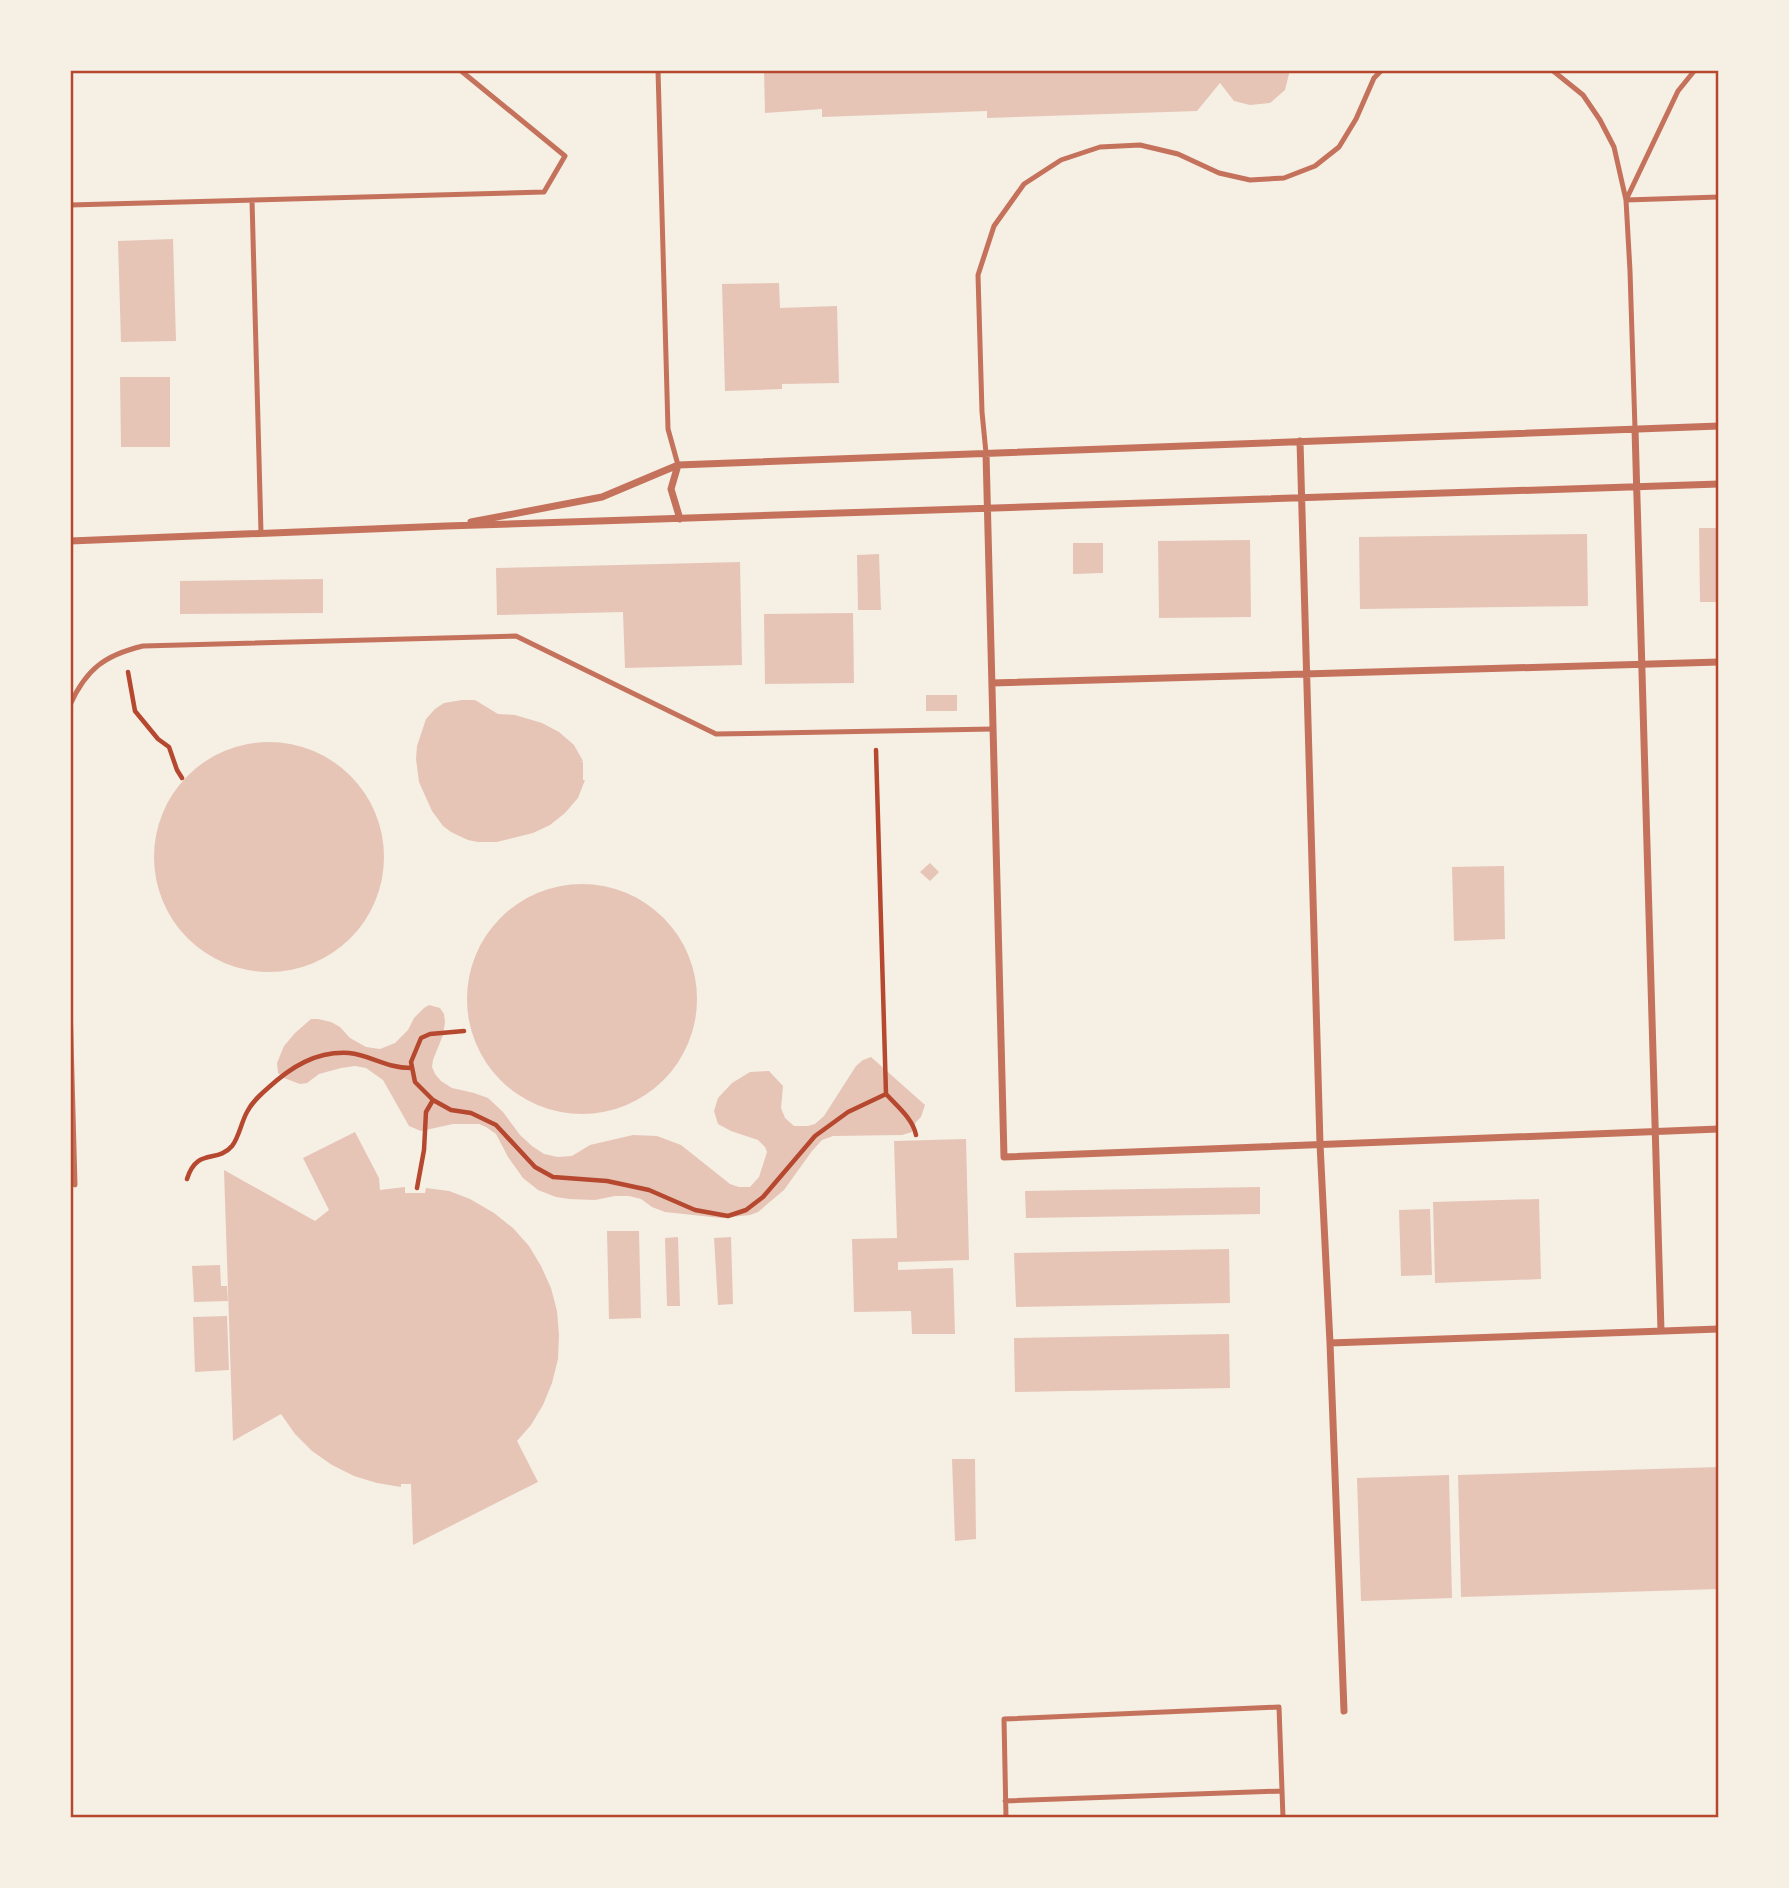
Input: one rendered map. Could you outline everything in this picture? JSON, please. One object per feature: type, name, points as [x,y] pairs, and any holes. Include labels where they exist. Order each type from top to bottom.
[{"type":"street","points":[[446,526],[602,497],[678,465],[1719,426]]},
{"type":"street","points":[[1635,429],[1661,1331]]},
{"type":"street","points":[[1300,441],[1320,1144],[1344,1711]]},
{"type":"street","points":[[986,453],[1003,1157],[1719,1129]]},
{"type":"street","points":[[678,465],[671,489],[680,519]]},
{"type":"street","points":[[70,541],[1719,484]]},
{"type":"street","points":[[992,683],[1719,662]]},
{"type":"street","points":[[1330,1343],[1719,1329]]},
{"type":"lane","points":[[70,205],[544,192],[565,156],[460,70]]},
{"type":"lane","points":[[658,70],[668,429],[678,465]]},
{"type":"lane","points":[[986,453],[982,412],[978,275],[994,226],[1024,184],[1061,160],[1100,146],[1140,145],[1178,155],[1219,173],[1250,180],[1283,178],[1315,166],[1339,146],[1356,119],[1374,78],[1382,70]]},
{"type":"lane","points":[[1552,70],[1583,95],[1614,146],[1626,200],[1635,429]]},
{"type":"lane","points":[[1626,200],[1678,91],[1695,70]]},
{"type":"lane","points":[[1626,200],[1719,197]]},
{"type":"lane","points":[[252,200],[261,533]]},
{"type":"lane","points":[[70,705],[86,678],[101,662],[121,651],[143,646],[516,636],[716,734],[993,729]]},
{"type":"lane","points":[[70,1004],[75,1185]]},
{"type":"lane","points":[[1006,1818],[1004,1720],[1279,1707],[1283,1818]]},
{"type":"lane","points":[[1005,1801],[1282,1791]]},
{"type":"path","points":[[121,651],[130,679],[135,711],[158,739],[169,747],[182,778]]},
{"type":"path","points":[[876,731],[886,1094],[904,1113],[916,1135]]},
{"type":"path","points":[[464,1031],[430,1034],[421,1038],[411,1068],[415,1082],[433,1100],[451,1110],[471,1113],[496,1125],[535,1167],[553,1177],[607,1181],[649,1190],[695,1210],[728,1216],[746,1210],[763,1197],[815,1136],[848,1112],[886,1094]]},
{"type":"path","points":[[187,1179],[191,1167],[198,1161],[230,1148],[254,1101],[285,1074],[311,1058],[348,1053],[397,1068],[411,1068]]},
{"type":"path","points":[[417,1188],[424,1150],[426,1112],[433,1100]]},
{"type":"building","points":[[764,70],[1290,70],[1285,90],[1270,103],[1250,105],[1234,101],[1220,83],[1197,111],[987,118],[987,111],[822,117],[822,109],[765,113]]},
{"type":"building","points":[[173,239],[176,341],[121,342],[118,241]]},
{"type":"building","points":[[779,283],[780,308],[837,306],[839,383],[782,384],[782,389],[725,391],[722,284]]},
{"type":"building","points":[[120,377],[170,377],[170,447],[121,447]]},
{"type":"building","points":[[1699,528],[1719,528],[1719,602],[1700,602]]},
{"type":"building","points":[[1587,534],[1588,606],[1360,609],[1359,537]]},
{"type":"building","points":[[1250,540],[1251,617],[1159,618],[1158,541]]},
{"type":"building","points":[[1073,543],[1103,543],[1103,573],[1073,574]]},
{"type":"building","points":[[879,554],[881,610],[858,610],[857,555]]},
{"type":"building","points":[[740,562],[742,665],[625,668],[623,612],[497,615],[496,568]]},
{"type":"building","points":[[323,579],[323,613],[180,614],[180,581]]},
{"type":"building","points":[[853,613],[854,683],[765,684],[764,614]]},
{"type":"building","points":[[926,695],[957,695],[957,711],[926,711]]},
{"type":"building","points":[[475,700],[498,714],[515,715],[542,723],[559,732],[574,745],[583,761],[585,780],[578,798],[565,813],[550,825],[533,833],[497,842],[468,840],[443,826],[432,811],[419,782],[417,746],[426,719],[435,709],[444,703]]},
{"type":"building","points":[[258,742],[280,742],[323,755],[342,768],[358,784],[371,803],[379,824],[384,857],[382,879],[371,911],[358,930],[342,946],[323,959],[302,967],[280,972],[258,972],[215,959],[196,946],[180,930],[167,911],[159,890],[154,868],[154,846],[167,803],[180,784],[196,768],[215,755],[236,747]]},
{"type":"building","points":[[930,863],[939,872],[930,881],[920,872]]},
{"type":"building","points":[[1504,866],[1505,939],[1454,941],[1452,867]]},
{"type":"building","points":[[571,884],[593,884],[636,897],[655,910],[671,926],[684,945],[692,966],[697,999],[695,1021],[684,1053],[671,1072],[655,1088],[636,1101],[615,1109],[593,1114],[571,1114],[528,1101],[509,1088],[493,1072],[480,1053],[472,1032],[467,1010],[467,988],[480,945],[493,926],[509,910],[528,897],[549,889]]},
{"type":"building","points":[[429,1005],[440,1008],[445,1022],[433,1060],[435,1074],[452,1088],[488,1098],[532,1146],[544,1154],[558,1157],[572,1156],[590,1145],[633,1135],[657,1136],[681,1145],[730,1184],[750,1187],[759,1177],[767,1152],[765,1147],[758,1140],[718,1124],[714,1111],[718,1098],[732,1083],[750,1072],[769,1071],[783,1086],[781,1108],[785,1118],[794,1126],[815,1124],[824,1116],[856,1066],[871,1057],[925,1105],[912,1132],[902,1135],[833,1136],[822,1140],[784,1190],[758,1212],[721,1218],[665,1212],[641,1199],[629,1196],[595,1200],[569,1199],[538,1190],[523,1178],[496,1134],[486,1127],[479,1124],[453,1124],[421,1131],[409,1126],[383,1080],[366,1068],[341,1068],[319,1074],[307,1083],[300,1084],[278,1073],[277,1063],[284,1046],[311,1019],[331,1022],[366,1047],[380,1049],[395,1043],[408,1030],[414,1018]]},
{"type":"building","points":[[355,1132],[379,1178],[380,1190],[405,1187],[405,1193],[425,1193],[426,1188],[449,1191],[470,1199],[513,1228],[529,1246],[541,1266],[557,1311],[558,1359],[552,1383],[531,1425],[517,1441],[538,1482],[413,1545],[411,1484],[401,1484],[401,1487],[377,1483],[332,1465],[312,1451],[295,1434],[281,1414],[233,1441],[224,1170],[315,1221],[329,1210],[303,1158]]},
{"type":"building","points":[[966,1139],[969,1260],[898,1262],[898,1270],[953,1268],[955,1334],[912,1334],[911,1311],[854,1312],[852,1239],[897,1238],[894,1141]]},
{"type":"building","points":[[1260,1187],[1260,1214],[1026,1218],[1025,1191]]},
{"type":"building","points":[[1539,1199],[1541,1279],[1435,1283],[1433,1202]]},
{"type":"building","points":[[1430,1209],[1432,1275],[1401,1276],[1399,1210]]},
{"type":"building","points":[[607,1231],[639,1231],[641,1318],[609,1319]]},
{"type":"building","points":[[678,1237],[680,1306],[667,1306],[665,1238]]},
{"type":"building","points":[[731,1237],[733,1304],[718,1305],[714,1238]]},
{"type":"building","points":[[1229,1249],[1230,1303],[1016,1307],[1014,1253]]},
{"type":"building","points":[[220,1265],[221,1286],[227,1286],[228,1301],[194,1302],[192,1266]]},
{"type":"building","points":[[227,1316],[229,1370],[195,1372],[193,1317]]},
{"type":"building","points":[[1229,1334],[1230,1388],[1015,1392],[1014,1338]]},
{"type":"building","points":[[952,1459],[975,1459],[976,1539],[955,1541]]},
{"type":"building","points":[[1719,1467],[1719,1589],[1461,1597],[1458,1475]]},
{"type":"building","points":[[1449,1475],[1452,1598],[1361,1601],[1357,1478]]}]
